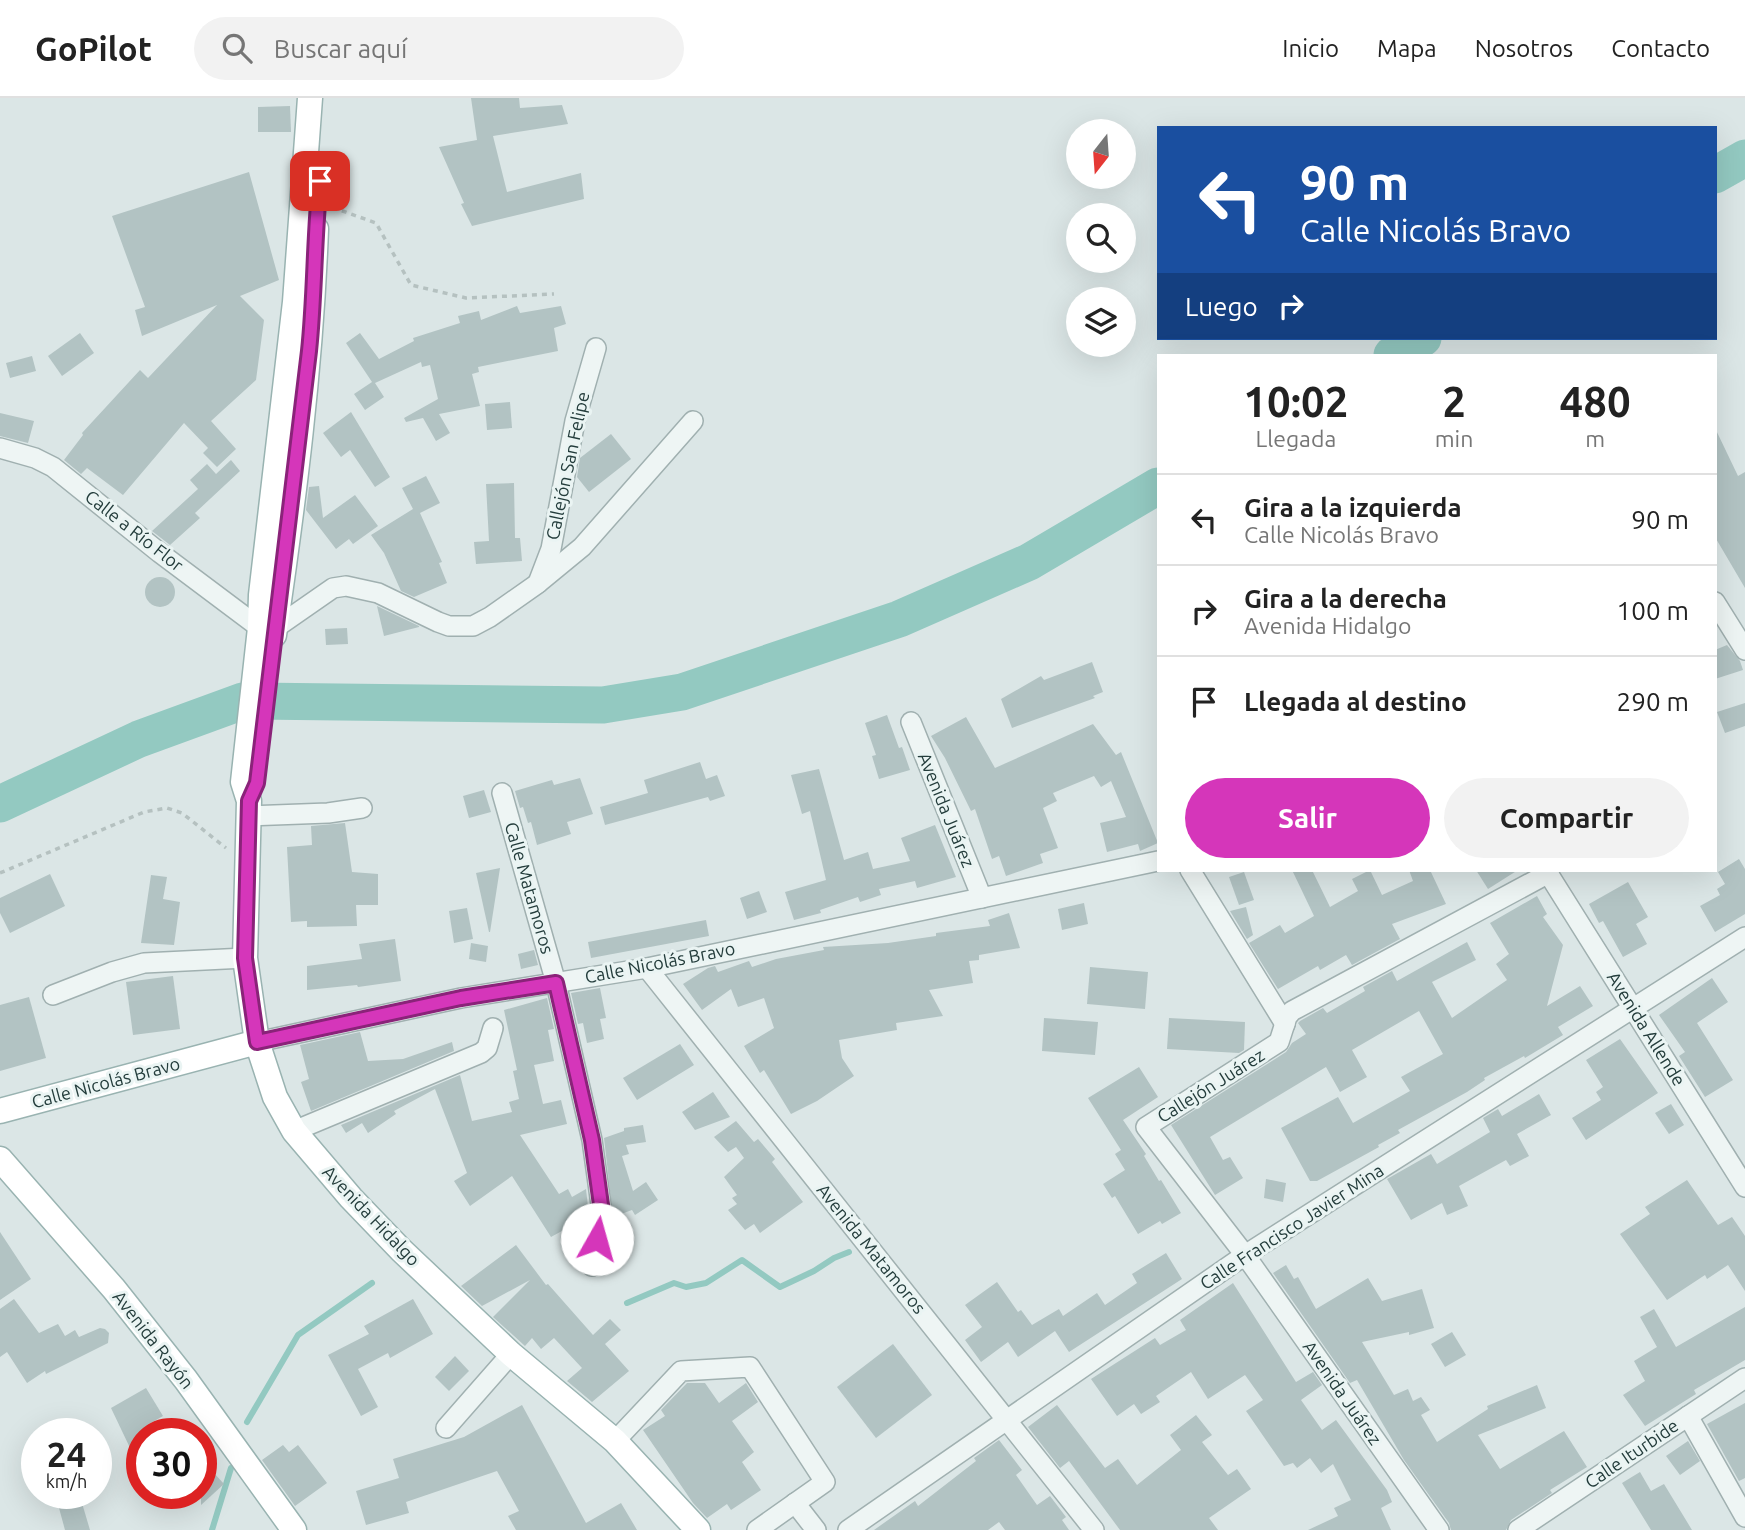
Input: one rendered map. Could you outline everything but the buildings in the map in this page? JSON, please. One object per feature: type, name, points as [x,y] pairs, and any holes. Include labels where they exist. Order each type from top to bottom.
[{"type":"main road","name":"Avenida Hidalgo","points":[[267,629],[261,595],[295,302],[310,98]]},
{"type":"main road","name":"Avenida Hidalgo","points":[[327,98],[317,202],[311,330],[299,447],[267,629],[249,796],[245,958],[257,1042],[275,1097],[294,1130],[351,1198],[401,1250],[511,1353],[615,1441],[698,1530]]},
{"type":"main road","name":"Calle Nicolás Bravo","points":[[0,1111],[257,1042]]},
{"type":"main road","name":"Avenida Rayón","points":[[0,1159],[114,1289],[186,1380],[294,1530]]},
{"type":"street","name":"Callejón San Felipe","points":[[537,584],[551,549],[575,421],[596,348]]},
{"type":"street","points":[[267,629],[333,588],[346,586],[378,593],[449,626],[473,626],[537,584],[582,547],[693,421]]},
{"type":"street","name":"Calle a Río Flor","points":[[0,448],[35,458],[53,467],[160,553],[267,629]]},
{"type":"street","points":[[1717,606],[1745,650]]},
{"type":"street","name":"Avenida Juárez","points":[[911,722],[982,898]]},
{"type":"street","name":"Calle Matamoros","points":[[502,793],[556,983],[592,1140],[602,1212],[592,1266]]},
{"type":"street","points":[[249,796],[328,813],[362,808]]},
{"type":"street","name":"Calle Nicolás Bravo","points":[[257,1042],[461,998],[647,968],[1157,861]]},
{"type":"street","points":[[1191,872],[1285,1024]]},
{"type":"street","name":"Callejón Juárez","points":[[1245,1255],[1146,1127],[1279,1042],[1292,1011],[1546,872]]},
{"type":"street","name":"Avenida Allende","points":[[1549,872],[1745,1187]]},
{"type":"street","name":"Calle Francisco Javier Mina","points":[[848,1530],[1245,1255],[1745,937]]},
{"type":"street","points":[[53,995],[112,972],[144,963],[245,958]]},
{"type":"street","name":"Avenida Matamoros","points":[[647,968],[1094,1530]]},
{"type":"street","points":[[294,1130],[481,1053],[487,1048],[493,1028]]},
{"type":"street","name":"Avenida Juárez","points":[[1245,1255],[1438,1530]]},
{"type":"street","points":[[446,1428],[511,1353]]},
{"type":"street","points":[[615,1441],[681,1371],[750,1367],[825,1482],[757,1530]]},
{"type":"street","name":"Calle Iturbide","points":[[1518,1530],[1745,1378]]},
{"type":"street","points":[[1688,1416],[1745,1517]]},
{"type":"street","points":[[795,1503],[816,1530]]},
{"type":"path","points":[[317,202],[376,223],[411,285],[466,298],[554,294]]},
{"type":"path","points":[[0,873],[144,812],[167,808],[182,813],[199,825],[248,867]]},
{"type":"waterway","points":[[1717,174],[1745,158]]},
{"type":"waterway","points":[[1394,354],[1419,340]]},
{"type":"waterway","points":[[0,804],[139,739],[243,701],[603,705],[682,692],[899,619],[1029,562],[1157,487]]},
{"type":"waterway","points":[[627,1303],[674,1283],[686,1287],[706,1283],[742,1260],[780,1287],[849,1252]]},
{"type":"waterway","points":[[247,1422],[298,1335],[372,1283]]},
{"type":"waterway","points":[[212,1530],[231,1468]]},
{"type":"route","points":[[320,181],[314,303],[299,447],[270,657],[257,783],[249,801],[245,958],[257,1042],[461,998],[556,983],[592,1140],[602,1212],[597,1239]]}]
